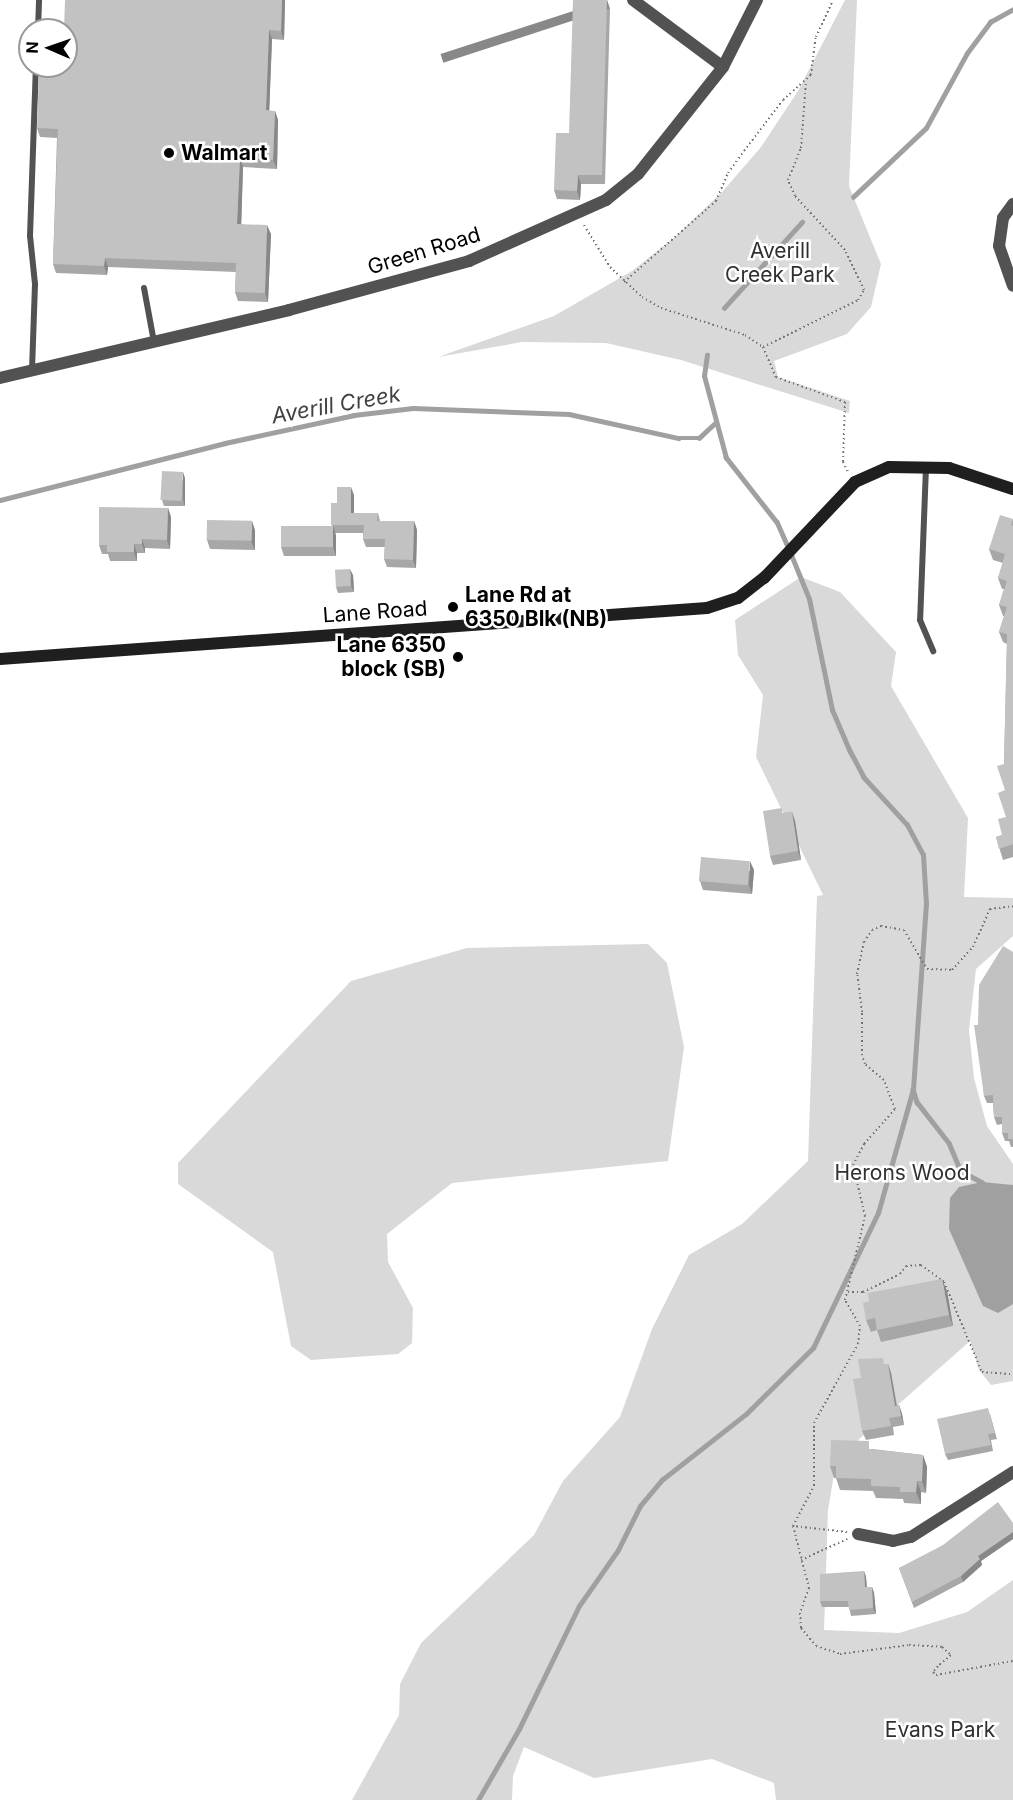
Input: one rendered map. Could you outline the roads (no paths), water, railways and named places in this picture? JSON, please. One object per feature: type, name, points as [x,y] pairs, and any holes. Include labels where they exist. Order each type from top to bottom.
[{"type":"street","points":[[633,0],[723,67]]},
{"type":"street","name":"Green Road","points":[[0,378],[154,342],[469,261],[606,200],[638,174],[723,67],[757,0]]},
{"type":"street","points":[[1013,204],[999,233],[1002,261],[1013,286]]},
{"type":"street","name":"Lane Road","points":[[2,657],[708,608],[738,598],[777,564],[826,507],[855,482],[889,467],[949,468],[1013,489]]},
{"type":"street","points":[[858,1534],[893,1541],[911,1537],[1013,1472]]},
{"type":"lane","points":[[38,18],[39,0]]},
{"type":"lane","points":[[32,371],[35,284],[30,236],[36,78]]},
{"type":"lane","points":[[144,288],[154,342]]},
{"type":"lane","points":[[926,467],[920,620],[933,651]]},
{"type":"waterway","name":"Averill Creek","points":[[853,197],[926,128],[967,53],[990,22],[1013,9]]},
{"type":"waterway","name":"Averill Creek","points":[[724,308],[802,222]]},
{"type":"waterway","points":[[478,1800],[519,1729],[579,1606],[618,1550],[640,1506],[663,1479],[746,1414],[813,1348],[878,1213],[913,1089],[926,904],[923,855],[907,825],[864,778],[850,752],[832,710],[809,599],[789,550],[777,523],[726,458],[704,376],[707,355]]},
{"type":"waterway","name":"Averill Creek","points":[[0,500],[225,443],[354,415],[413,408],[569,414],[678,438],[699,438],[714,424]]},
{"type":"waterway","points":[[913,1089],[917,1102],[949,1143],[961,1171],[982,1182]]},
{"type":"place","name":"Walmart","points":[[169,153]]},
{"type":"place","name":"Lane Rd at 6350 Blk (NB)","points":[[453,607]]},
{"type":"place","name":"Lane 6350 block (SB)","points":[[458,657]]},
{"type":"park label","name":"Averill Creek Park","points":[[780,263]]},
{"type":"park label","name":"Herons Wood","points":[[902,1173]]},
{"type":"park label","name":"Evans Park","points":[[940,1730]]}]
